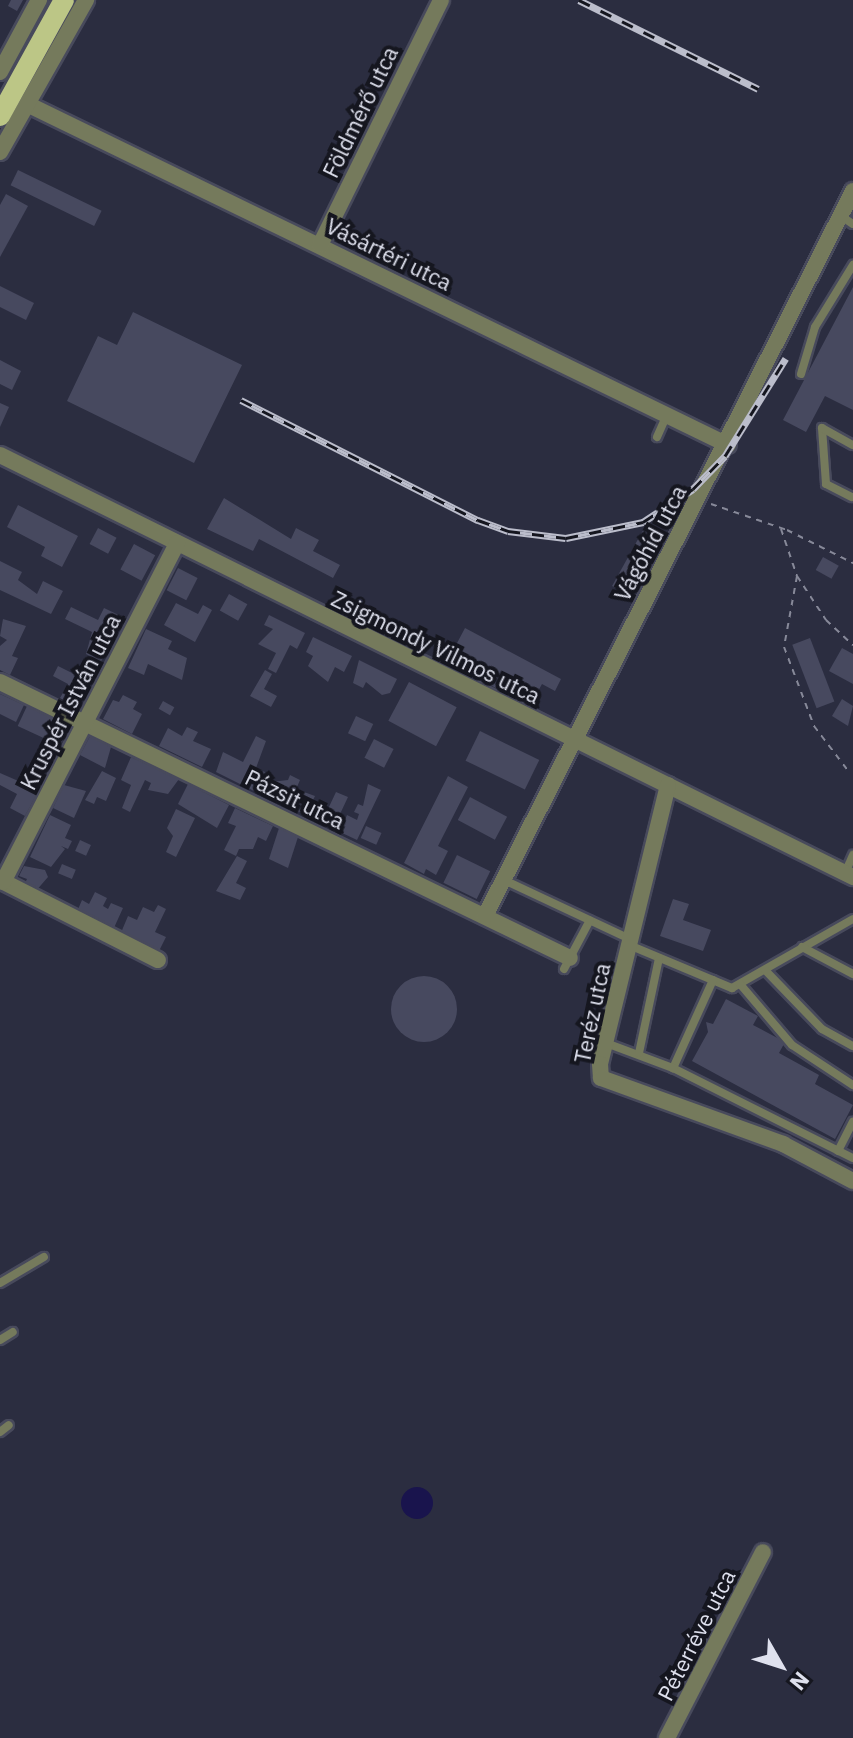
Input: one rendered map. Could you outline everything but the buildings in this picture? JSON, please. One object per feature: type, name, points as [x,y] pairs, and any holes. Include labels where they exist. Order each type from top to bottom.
[{"type":"main road","points":[[0,116],[64,0]]},
{"type":"street","points":[[0,72],[39,0]]},
{"type":"street","points":[[0,152],[86,0]]},
{"type":"street","name":"Földmérő utca","points":[[320,245],[441,0]]},
{"type":"street","name":"Vásártéri utca","points":[[29,105],[728,445]]},
{"type":"street","name":"Vágóhíd utca","points":[[485,916],[571,739],[847,220],[853,191]]},
{"type":"street","name":"Zsigmondy Vilmos utca","points":[[0,455],[849,875]]},
{"type":"street","name":"Kruspér István utca","points":[[2,881],[177,543]]},
{"type":"street","name":"Pázsit utca","points":[[0,682],[485,916],[567,964]]},
{"type":"street","name":"Teréz utca","points":[[668,785],[600,1064],[606,1084],[783,1144],[853,1181]]},
{"type":"street","points":[[2,881],[158,960]]},
{"type":"street","name":"Péterréve utca","points":[[667,1738],[763,1552]]},
{"type":"lane","points":[[801,374],[815,327],[853,265]]},
{"type":"lane","points":[[657,437],[667,415]]},
{"type":"lane","points":[[853,445],[822,428],[826,484],[853,497]]},
{"type":"lane","points":[[849,875],[853,855]]},
{"type":"lane","points":[[502,879],[590,920],[659,958],[732,988],[853,919]]},
{"type":"lane","points":[[567,964],[590,920]]},
{"type":"lane","points":[[802,947],[853,974]]},
{"type":"lane","points":[[639,1053],[659,958]]},
{"type":"lane","points":[[765,970],[822,1029],[853,1046]]},
{"type":"lane","points":[[673,1068],[713,980]]},
{"type":"lane","points":[[740,984],[792,1045],[853,1085]]},
{"type":"lane","points":[[605,1043],[673,1068],[853,1158]]},
{"type":"lane","points":[[838,1151],[853,1122]]},
{"type":"lane","points":[[0,1283],[44,1257]]},
{"type":"lane","points":[[0,1340],[13,1332]]},
{"type":"lane","points":[[0,1432],[9,1425]]},
{"type":"path","points":[[699,499],[781,528],[853,563]]},
{"type":"path","points":[[781,528],[797,576],[826,620],[853,645]]},
{"type":"path","points":[[797,576],[784,647],[814,726],[849,772]]},
{"type":"shaded area","points":[[417,1487],[429,1491],[433,1503],[429,1515],[417,1519],[405,1515],[401,1503],[405,1491]]},
{"type":"railway","points":[[579,0],[758,89]]},
{"type":"railway","points":[[241,400],[478,520],[508,531],[566,538],[643,522],[693,489],[725,456],[786,358]]}]
